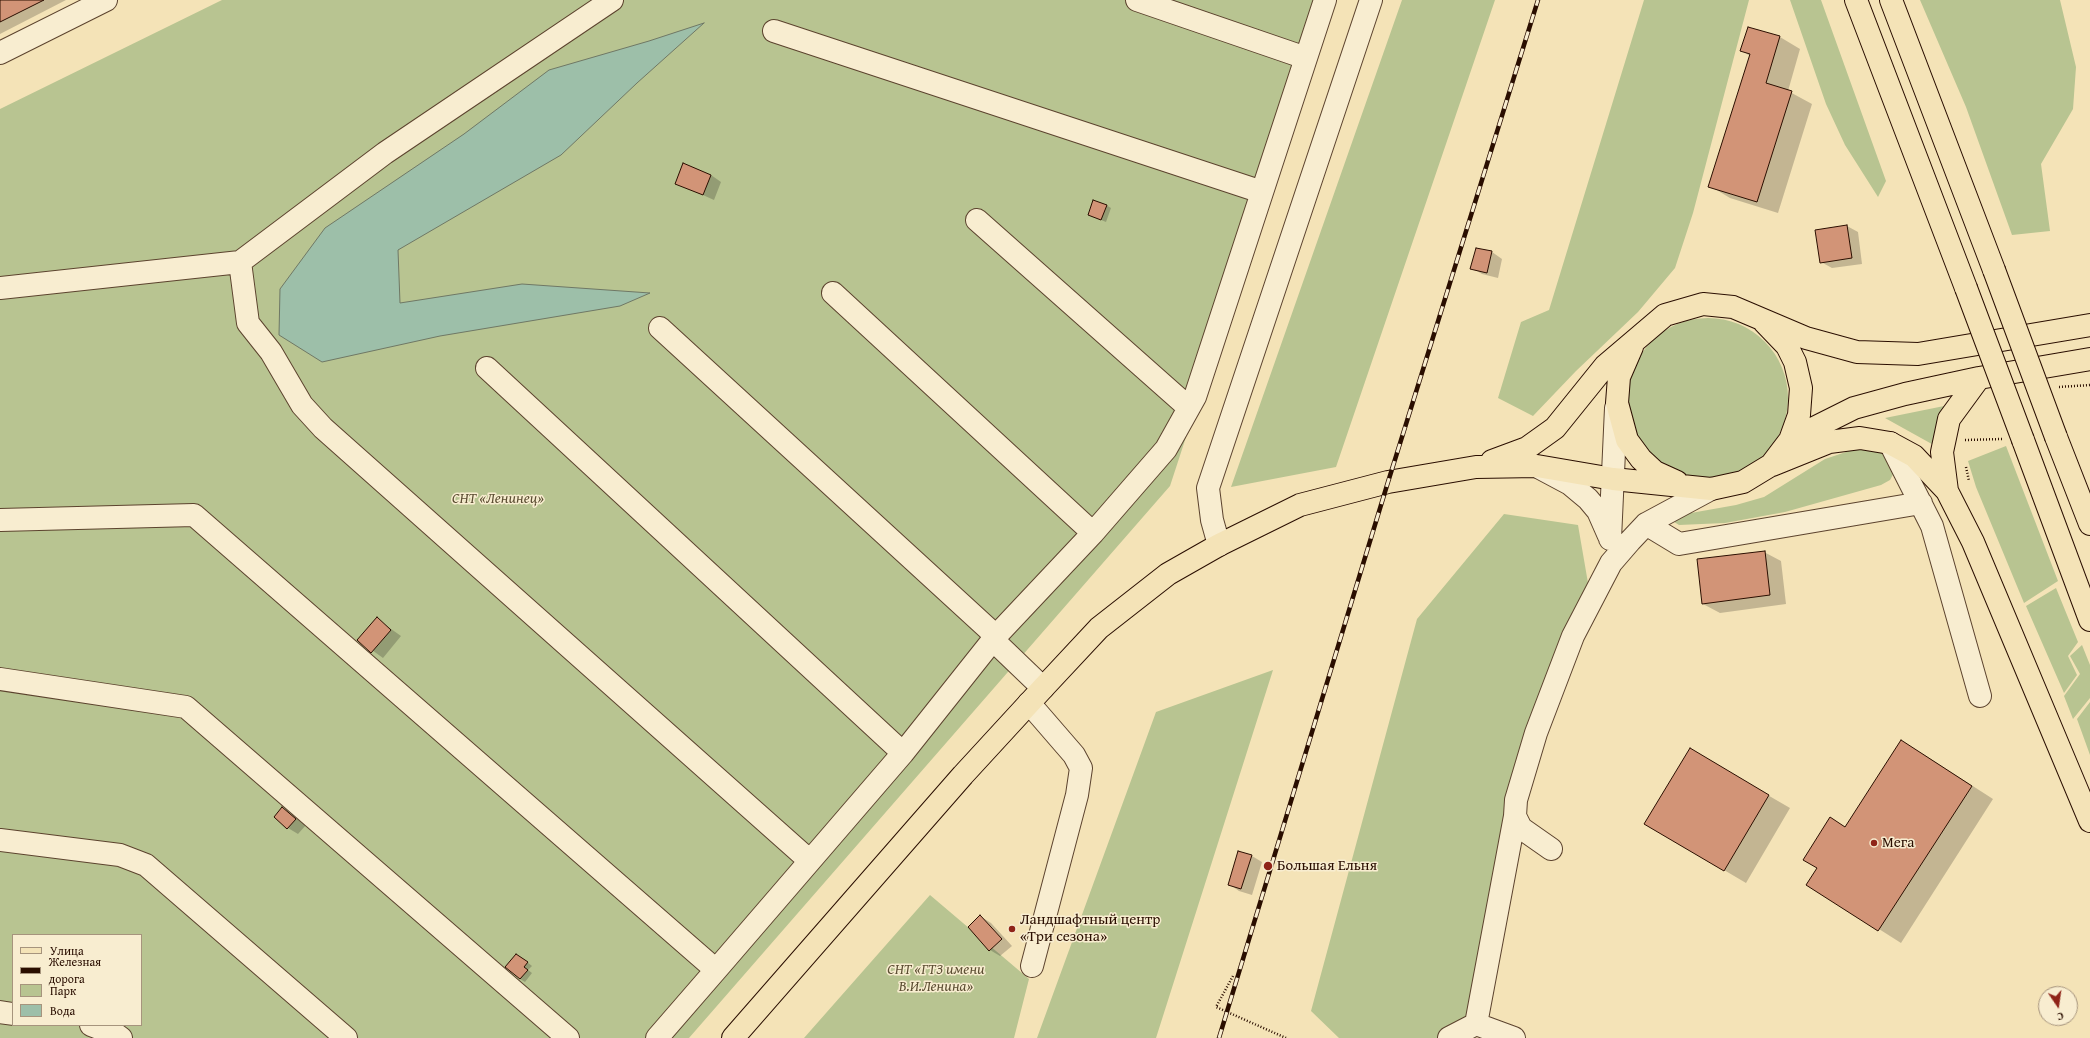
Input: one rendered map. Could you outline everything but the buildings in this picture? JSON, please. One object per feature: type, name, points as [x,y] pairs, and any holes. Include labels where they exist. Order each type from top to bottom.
[{"type":"main road","points":[[1856,0],[1966,288],[2090,620]]},
{"type":"main road","points":[[1892,0],[2090,524]]},
{"type":"main road","points":[[1476,467],[1526,448],[1555,428],[1605,366],[1636,339],[1665,315],[1703,304],[1733,307],[1764,322],[1806,338],[1857,352],[1918,354],[2090,325]]},
{"type":"main road","points":[[1764,322],[1787,346],[1795,362],[1801,388],[1800,415],[1790,440],[1771,465]]},
{"type":"main road","points":[[1636,339],[1618,377],[1617,403],[1627,440],[1641,459],[1655,472],[1686,486]]},
{"type":"main road","points":[[1790,440],[1854,408],[1905,394],[1979,378],[2090,359]]},
{"type":"main road","points":[[1947,491],[1942,452],[1948,419],[1979,378]]},
{"type":"main road","points":[[733,1038],[963,775],[1099,628],[1168,574],[1219,545],[1300,505],[1388,482],[1476,467],[1537,466],[1613,479],[1711,488],[1744,482],[1771,465],[1829,442],[1860,438],[1890,443],[1914,456],[1947,491],[1973,542],[2090,821]]},
{"type":"street","points":[[0,53],[106,0]]},
{"type":"street","points":[[0,288],[240,262],[385,153],[612,0]]},
{"type":"street","points":[[1137,0],[1306,58]]},
{"type":"street","points":[[657,1038],[903,753],[995,638],[1093,533],[1166,449],[1188,407],[1195,397],[1325,0]]},
{"type":"street","points":[[1219,545],[1212,520],[1208,488],[1371,0]]},
{"type":"street","points":[[774,31],[1262,192]]},
{"type":"street","points":[[978,220],[1188,407]]},
{"type":"street","points":[[240,262],[248,323],[271,352],[302,405],[323,428],[810,861]]},
{"type":"street","points":[[833,292],[1093,533]]},
{"type":"street","points":[[660,328],[995,638],[1036,696],[1074,755],[1081,768],[1077,795],[1032,966]]},
{"type":"street","points":[[488,368],[903,753]]},
{"type":"street","points":[[1611,563],[1610,539],[1617,403]]},
{"type":"street","points":[[1890,443],[1932,526],[1980,696]]},
{"type":"street","points":[[1537,466],[1570,484],[1588,499],[1598,511],[1610,539]]},
{"type":"street","points":[[1476,1024],[1515,816],[1516,800],[1536,734],[1573,636],[1611,563],[1646,524],[1711,488]]},
{"type":"street","points":[[1646,524],[1679,544],[1921,504]]},
{"type":"street","points":[[0,520],[194,515],[716,970]]},
{"type":"street","points":[[0,679],[186,707],[568,1038]]},
{"type":"street","points":[[1515,816],[1521,828],[1551,849]]},
{"type":"street","points":[[0,840],[120,855],[146,865],[346,1038]]},
{"type":"street","points":[[0,1012],[12,1014]]},
{"type":"street","points":[[1449,1038],[1476,1024],[1514,1038]]},
{"type":"street","points":[[94,1026],[118,1035],[121,1038]]},
{"type":"path","points":[[1972,438],[2023,440]]},
{"type":"path","points":[[1233,976],[1216,1007],[1286,1038]]},
{"type":"green space","name":"СНТ «Ленинец»","points":[[222,0],[1329,0],[1170,486],[689,1038],[0,1038],[0,109]]},
{"type":"green space","points":[[1402,0],[1495,0],[1336,467],[1231,487]]},
{"type":"green space","points":[[1644,0],[1749,0],[1693,213],[1675,268],[1638,312],[1576,371],[1533,416],[1498,398],[1521,322],[1549,310]]},
{"type":"green space","points":[[1790,0],[1821,0],[1886,181],[1878,197],[1845,145],[1826,104]]},
{"type":"green space","points":[[1920,0],[2060,0],[2076,67],[2073,109],[2041,164],[2050,231],[2012,235],[1966,107]]},
{"type":"green space","points":[[1708,318],[1739,324],[1759,336],[1770,347],[1782,367],[1788,398],[1782,429],[1770,449],[1759,460],[1739,472],[1708,478],[1677,472],[1657,460],[1646,449],[1634,429],[1628,398],[1634,367],[1646,347],[1657,336],[1677,324]]},
{"type":"green space","points":[[1949,405],[1939,448],[1885,418]]},
{"type":"green space","points":[[2006,446],[2058,581],[2024,603],[1976,487],[1968,461]]},
{"type":"green space","points":[[1870,448],[1879,450],[1890,457],[1896,469],[1890,480],[1881,485],[1785,512],[1725,523],[1679,525],[1671,520],[1674,516],[1736,505],[1764,497],[1825,459],[1855,449]]},
{"type":"green space","points":[[1504,514],[1578,525],[1588,583],[1484,933],[1462,1038],[1339,1038],[1311,1011],[1417,619]]},
{"type":"green space","points":[[2056,588],[2078,642],[2068,656],[2077,675],[2064,693],[2026,606]]},
{"type":"green space","points":[[2082,645],[2090,665],[2090,698],[2073,719],[2064,696],[2080,674],[2070,656]]},
{"type":"green space","points":[[1273,670],[1156,1038],[1037,1038],[1156,712]]},
{"type":"green space","points":[[2090,702],[2090,755],[2077,719]]},
{"type":"green space","name":"СНТ «ГТЗ имени В.И.Ленина»","points":[[930,895],[1029,979],[1014,1038],[804,1038]]},
{"type":"water","points":[[704,23],[637,83],[561,155],[398,250],[400,303],[522,284],[650,293],[620,306],[440,336],[322,362],[279,335],[280,289],[325,228],[464,134],[549,70],[649,41]]},
{"type":"railway","points":[[1219,1038],[1388,482],[1538,0]]},
{"type":"place","name":"Мега","points":[[1874,843]]},
{"type":"place","name":"Большая Ельня","points":[[1268,866]]},
{"type":"place","name":"Ландшафтный центр «Три сезона»","points":[[1012,929]]}]
